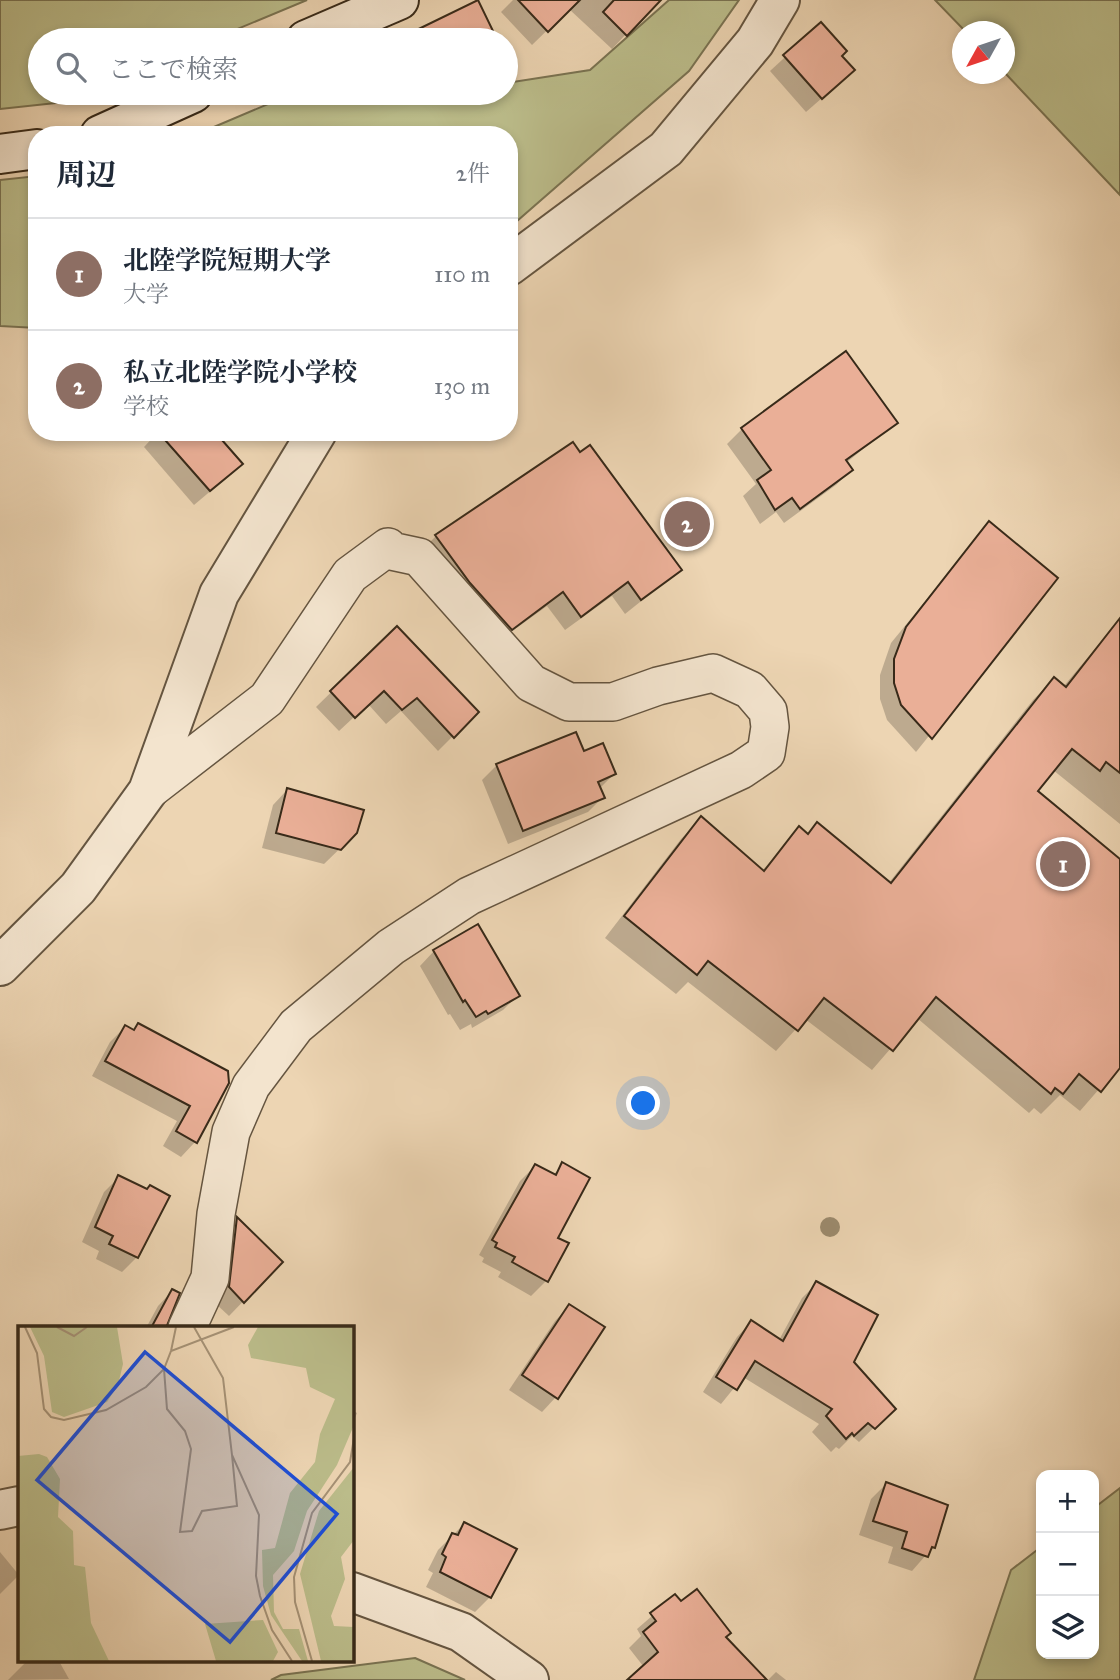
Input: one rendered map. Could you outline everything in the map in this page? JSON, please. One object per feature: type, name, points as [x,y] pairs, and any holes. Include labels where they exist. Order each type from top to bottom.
[{"type":"street","points":[[334,28],[399,0]]},
{"type":"street","points":[[518,259],[666,149],[755,42],[780,0]]},
{"type":"street","points":[[120,126],[166,105]]},
{"type":"street","points":[[0,155],[28,150]]},
{"type":"street","points":[[0,966],[78,888],[148,791],[219,594],[312,441]]},
{"type":"street","points":[[148,791],[267,699],[350,575],[388,547],[391,551],[419,557],[531,683],[569,702],[613,702],[659,686],[713,673],[750,690],[768,711],[770,727],[766,753],[741,771],[469,896],[391,947],[296,1026],[251,1086],[231,1132],[216,1214],[211,1278],[188,1326]]},
{"type":"street","points":[[354,1593],[461,1632],[529,1680]]},
{"type":"green space","points":[[0,0],[307,0],[240,28],[28,28],[28,105],[37,105],[0,109]]},
{"type":"green space","points":[[669,0],[739,0],[689,71],[518,220],[518,126],[216,126],[266,105],[518,105],[518,81],[590,70]]},
{"type":"green space","points":[[935,0],[1120,0],[1120,195],[1015,84],[1015,21],[955,21]]},
{"type":"green space","points":[[28,177],[28,328],[0,326],[0,180]]},
{"type":"green space","points":[[1120,1488],[1120,1680],[974,1680],[1011,1570],[1036,1551],[1036,1659],[1099,1659],[1099,1504]]},
{"type":"green space","points":[[415,1658],[465,1680],[271,1680],[281,1675]]},
{"type":"building","points":[[478,0],[492,28],[421,28]]},
{"type":"building","points":[[518,0],[580,0],[548,32]]},
{"type":"building","points":[[614,0],[661,0],[627,36],[603,12]]},
{"type":"building","points":[[821,22],[847,51],[842,56],[855,70],[822,99],[783,55]]},
{"type":"building","points":[[846,351],[898,423],[846,460],[853,470],[800,509],[792,498],[775,510],[757,480],[771,470],[741,428]]},
{"type":"building","points":[[166,441],[223,441],[243,464],[210,491]]},
{"type":"building","points":[[573,442],[580,452],[590,445],[682,570],[641,600],[628,582],[581,617],[563,592],[512,630],[470,583],[435,535]]},
{"type":"building","points":[[989,521],[1058,578],[932,739],[901,705],[894,683],[894,659],[906,627]]},
{"type":"building","points":[[1120,618],[1120,773],[1106,762],[1100,771],[1072,749],[1038,791],[1120,859],[1120,1068],[1101,1092],[1079,1074],[1063,1094],[1055,1088],[1051,1094],[936,997],[893,1051],[824,998],[798,1031],[708,961],[697,975],[624,916],[701,816],[764,871],[799,826],[808,834],[817,822],[891,883],[1054,677],[1066,687]]},
{"type":"building","points":[[397,626],[479,712],[454,738],[417,698],[402,710],[384,691],[355,718],[330,691]]},
{"type":"building","points":[[576,732],[584,751],[603,743],[616,774],[598,782],[605,798],[523,831],[496,764]]},
{"type":"building","points":[[287,788],[364,810],[357,833],[341,850],[276,833]]},
{"type":"building","points":[[478,924],[520,996],[488,1014],[486,1011],[476,1017],[465,1000],[463,1002],[433,950]]},
{"type":"building","points":[[138,1023],[228,1071],[229,1083],[197,1143],[176,1131],[190,1106],[105,1061],[125,1025],[134,1030]]},
{"type":"building","points":[[562,1162],[590,1178],[558,1238],[569,1243],[548,1282],[512,1262],[515,1257],[495,1247],[497,1243],[492,1240],[535,1164],[556,1175]]},
{"type":"building","points":[[118,1175],[147,1189],[150,1185],[170,1196],[138,1258],[109,1244],[113,1236],[95,1227]]},
{"type":"building","points":[[237,1217],[283,1262],[244,1303],[229,1287]]},
{"type":"building","points":[[816,1281],[878,1315],[854,1362],[896,1409],[875,1429],[868,1423],[854,1436],[852,1433],[846,1439],[826,1416],[832,1409],[755,1361],[737,1390],[716,1377],[751,1320],[783,1341]]},
{"type":"building","points":[[172,1289],[180,1293],[167,1326],[152,1326]]},
{"type":"building","points":[[569,1304],[605,1327],[558,1399],[522,1375]]},
{"type":"building","points":[[886,1482],[948,1505],[935,1548],[932,1547],[928,1557],[902,1548],[907,1532],[873,1521]]},
{"type":"building","points":[[464,1522],[517,1549],[491,1598],[440,1572],[446,1557],[442,1554],[452,1533],[458,1535]]},
{"type":"building","points":[[697,1589],[731,1633],[726,1637],[767,1680],[627,1680],[658,1652],[643,1632],[656,1621],[650,1613],[675,1594],[681,1601]]},
{"type":"place","name":"私立北陸学院小学校","points":[[687,524]]},
{"type":"place","name":"北陸学院短期大学","points":[[1063,864]]}]
